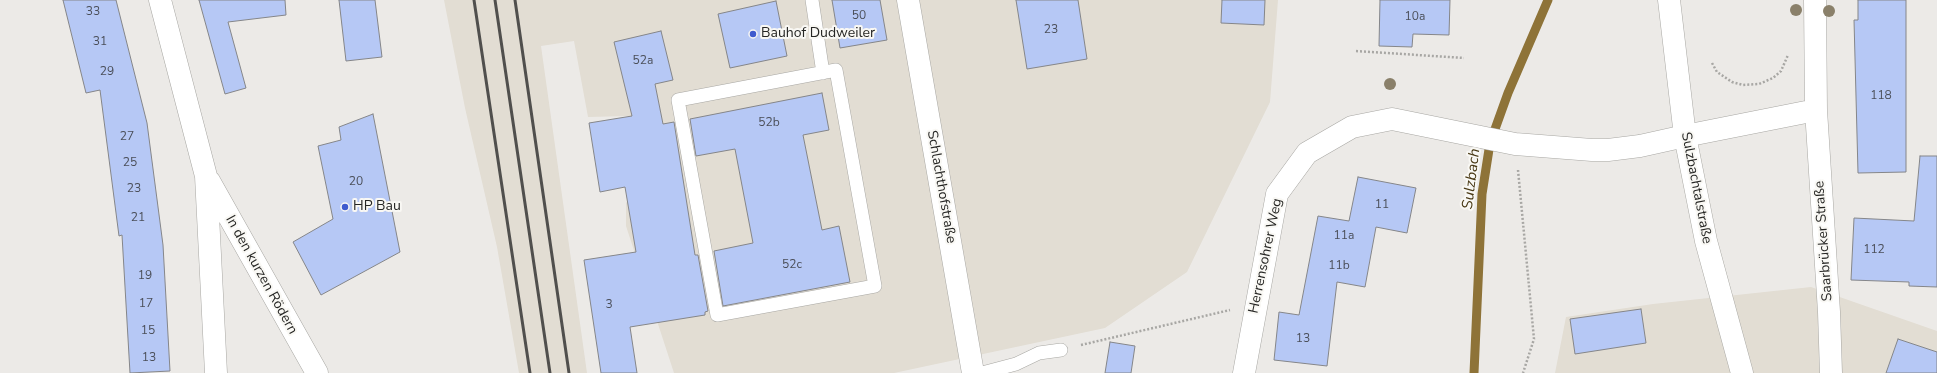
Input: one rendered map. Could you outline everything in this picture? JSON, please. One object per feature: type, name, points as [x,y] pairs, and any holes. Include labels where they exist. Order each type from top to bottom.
[{"type":"street","name":"In den kurzen Rödern","points":[[160,0],[206,176],[216,373]]},
{"type":"street","name":"Schlachthofstraße","points":[[908,0],[973,373]]},
{"type":"street","name":"Sulzbachtalstraße","points":[[1669,0],[1685,136],[1706,240],[1742,373]]},
{"type":"street","name":"Saarbrücker Straße","points":[[1815,0],[1816,110],[1829,312],[1831,373]]},
{"type":"street","points":[[1685,136],[1816,110]]},
{"type":"street","name":"Herrensohrer Weg","points":[[1244,373],[1277,194],[1307,153],[1352,127],[1392,119],[1518,144],[1608,150],[1640,146],[1685,136]]},
{"type":"street","name":"In den kurzen Rödern","points":[[206,176],[317,373]]},
{"type":"lane","points":[[812,0],[823,73]]},
{"type":"lane","points":[[836,70],[875,286],[718,315],[678,100],[823,73],[836,70]]},
{"type":"lane","points":[[982,373],[1016,364],[1039,352],[1061,350]]},
{"type":"path","points":[[1356,51],[1464,58]]},
{"type":"path","points":[[1712,63],[1717,72],[1732,82],[1743,85],[1759,84],[1773,78],[1781,70],[1787,59],[1788,52]]},
{"type":"path","points":[[1518,144],[1518,174],[1534,340],[1523,373]]},
{"type":"path","points":[[1061,350],[1208,315]]},
{"type":"shaded area","points":[[444,0],[1278,0],[1270,102],[1187,272],[1105,328],[894,373],[674,373],[626,226],[626,203],[640,185],[628,116],[588,117],[574,41],[541,46],[587,373],[519,373],[497,247],[465,108]]},
{"type":"shaded area","points":[[1811,287],[1937,331],[1937,373],[1555,373],[1566,317],[1653,304]]},
{"type":"building","points":[[63,0],[116,0],[147,123],[163,245],[170,371],[130,373],[122,235],[119,236],[100,90],[86,93]]},
{"type":"building","points":[[199,0],[285,0],[286,15],[228,22],[246,88],[225,94]]},
{"type":"building","points":[[339,0],[375,0],[382,57],[346,61]]},
{"type":"building","points":[[832,0],[880,0],[887,40],[840,48]]},
{"type":"building","points":[[1016,0],[1078,0],[1087,59],[1027,69]]},
{"type":"building","points":[[1222,0],[1265,0],[1264,25],[1221,23]]},
{"type":"building","points":[[1380,0],[1450,0],[1449,35],[1413,34],[1412,47],[1379,46]]},
{"type":"building","points":[[1858,0],[1906,0],[1906,172],[1858,173],[1854,20],[1858,20]]},
{"type":"building","points":[[776,1],[787,56],[730,68],[718,14]]},
{"type":"building","points":[[661,31],[673,80],[655,84],[663,124],[674,122],[695,255],[698,255],[708,311],[705,312],[705,315],[630,327],[637,373],[601,373],[584,260],[636,252],[625,187],[600,192],[589,123],[632,116],[614,42]]},
{"type":"building","points":[[822,93],[829,130],[803,135],[822,230],[839,226],[850,282],[723,306],[714,251],[753,243],[735,149],[696,156],[690,119]]},
{"type":"building","points":[[373,114],[400,252],[321,295],[293,242],[333,219],[318,146],[341,140],[339,127]]},
{"type":"building","points":[[1920,156],[1937,156],[1937,287],[1909,286],[1909,282],[1851,280],[1854,218],[1914,221]]},
{"type":"building","points":[[1358,177],[1416,188],[1407,233],[1376,227],[1365,287],[1337,282],[1327,366],[1274,360],[1279,312],[1299,315],[1318,216],[1349,221]]},
{"type":"building","points":[[1641,309],[1646,343],[1575,354],[1570,319]]},
{"type":"building","points":[[1898,339],[1937,352],[1937,373],[1886,373]]},
{"type":"building","points":[[1110,342],[1135,346],[1131,373],[1105,373]]},
{"type":"waterway","name":"Sulzbach","points":[[1474,373],[1482,194],[1490,143],[1508,93],[1548,0]]},
{"type":"railway","points":[[474,0],[530,373]]},
{"type":"railway","points":[[495,0],[550,373]]},
{"type":"railway","points":[[515,0],[569,373]]},
{"type":"place","name":"Bauhof Dudweiler","points":[[753,34]]},
{"type":"place","name":"HP Bau","points":[[345,207]]}]
